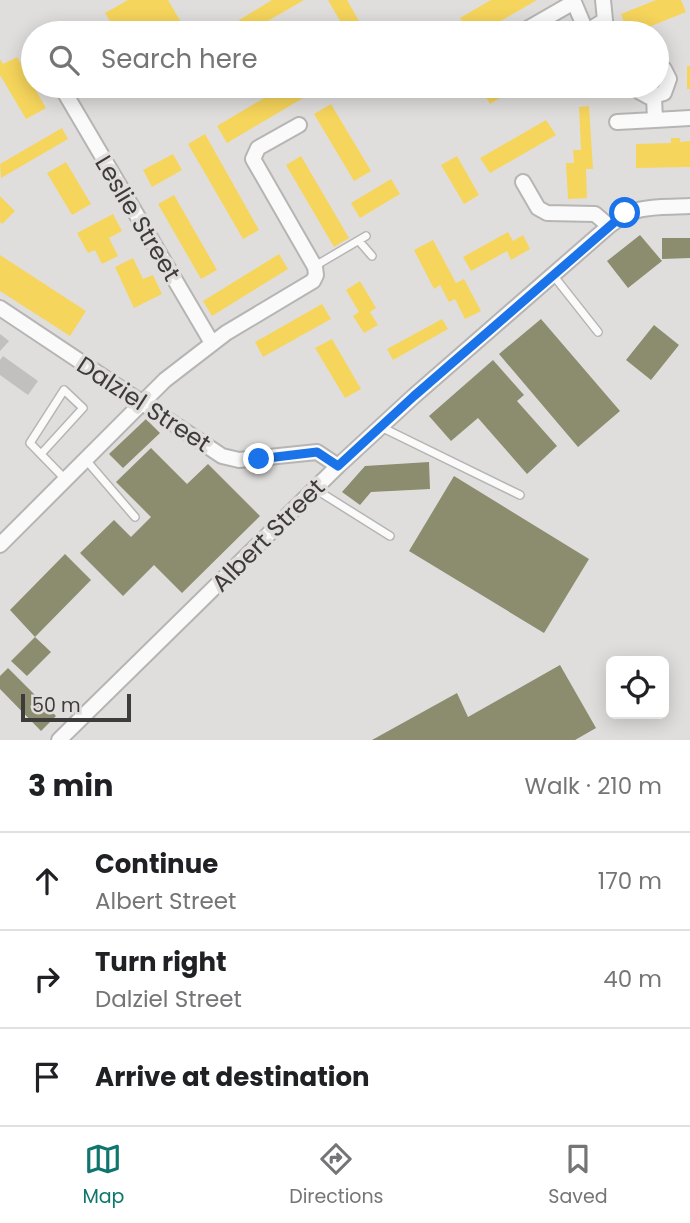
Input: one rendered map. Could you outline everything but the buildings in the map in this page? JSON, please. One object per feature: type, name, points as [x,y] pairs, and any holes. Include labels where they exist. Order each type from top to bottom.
[{"type":"street","points":[[602,21],[605,19],[603,0]]},
{"type":"street","points":[[540,21],[574,1],[582,21]]},
{"type":"street","name":"Leslie Street","points":[[68,98],[212,342]]},
{"type":"street","points":[[654,98],[655,120]]},
{"type":"street","points":[[617,122],[690,118]]},
{"type":"street","points":[[0,545],[165,380],[212,342],[313,281],[316,275],[315,267],[253,159],[258,148],[299,125]]},
{"type":"street","points":[[523,182],[538,208],[547,213],[595,214],[609,226]]},
{"type":"street","name":"Albert Street","points":[[59,740],[338,466],[609,226],[625,213],[634,210],[690,206]]},
{"type":"street","name":"Dalziel Street","points":[[0,308],[222,456],[239,460],[317,452],[338,466]]},
{"type":"lane","points":[[315,267],[362,239],[372,256]]},
{"type":"lane","points":[[553,275],[598,332]]},
{"type":"lane","points":[[41,454],[83,408],[64,390],[30,443],[66,480]]},
{"type":"lane","points":[[381,427],[520,495]]},
{"type":"lane","points":[[86,460],[135,517]]},
{"type":"lane","points":[[315,489],[390,536]]},
{"type":"route","points":[[259,459],[317,452],[338,466],[414,396],[625,213]]}]
